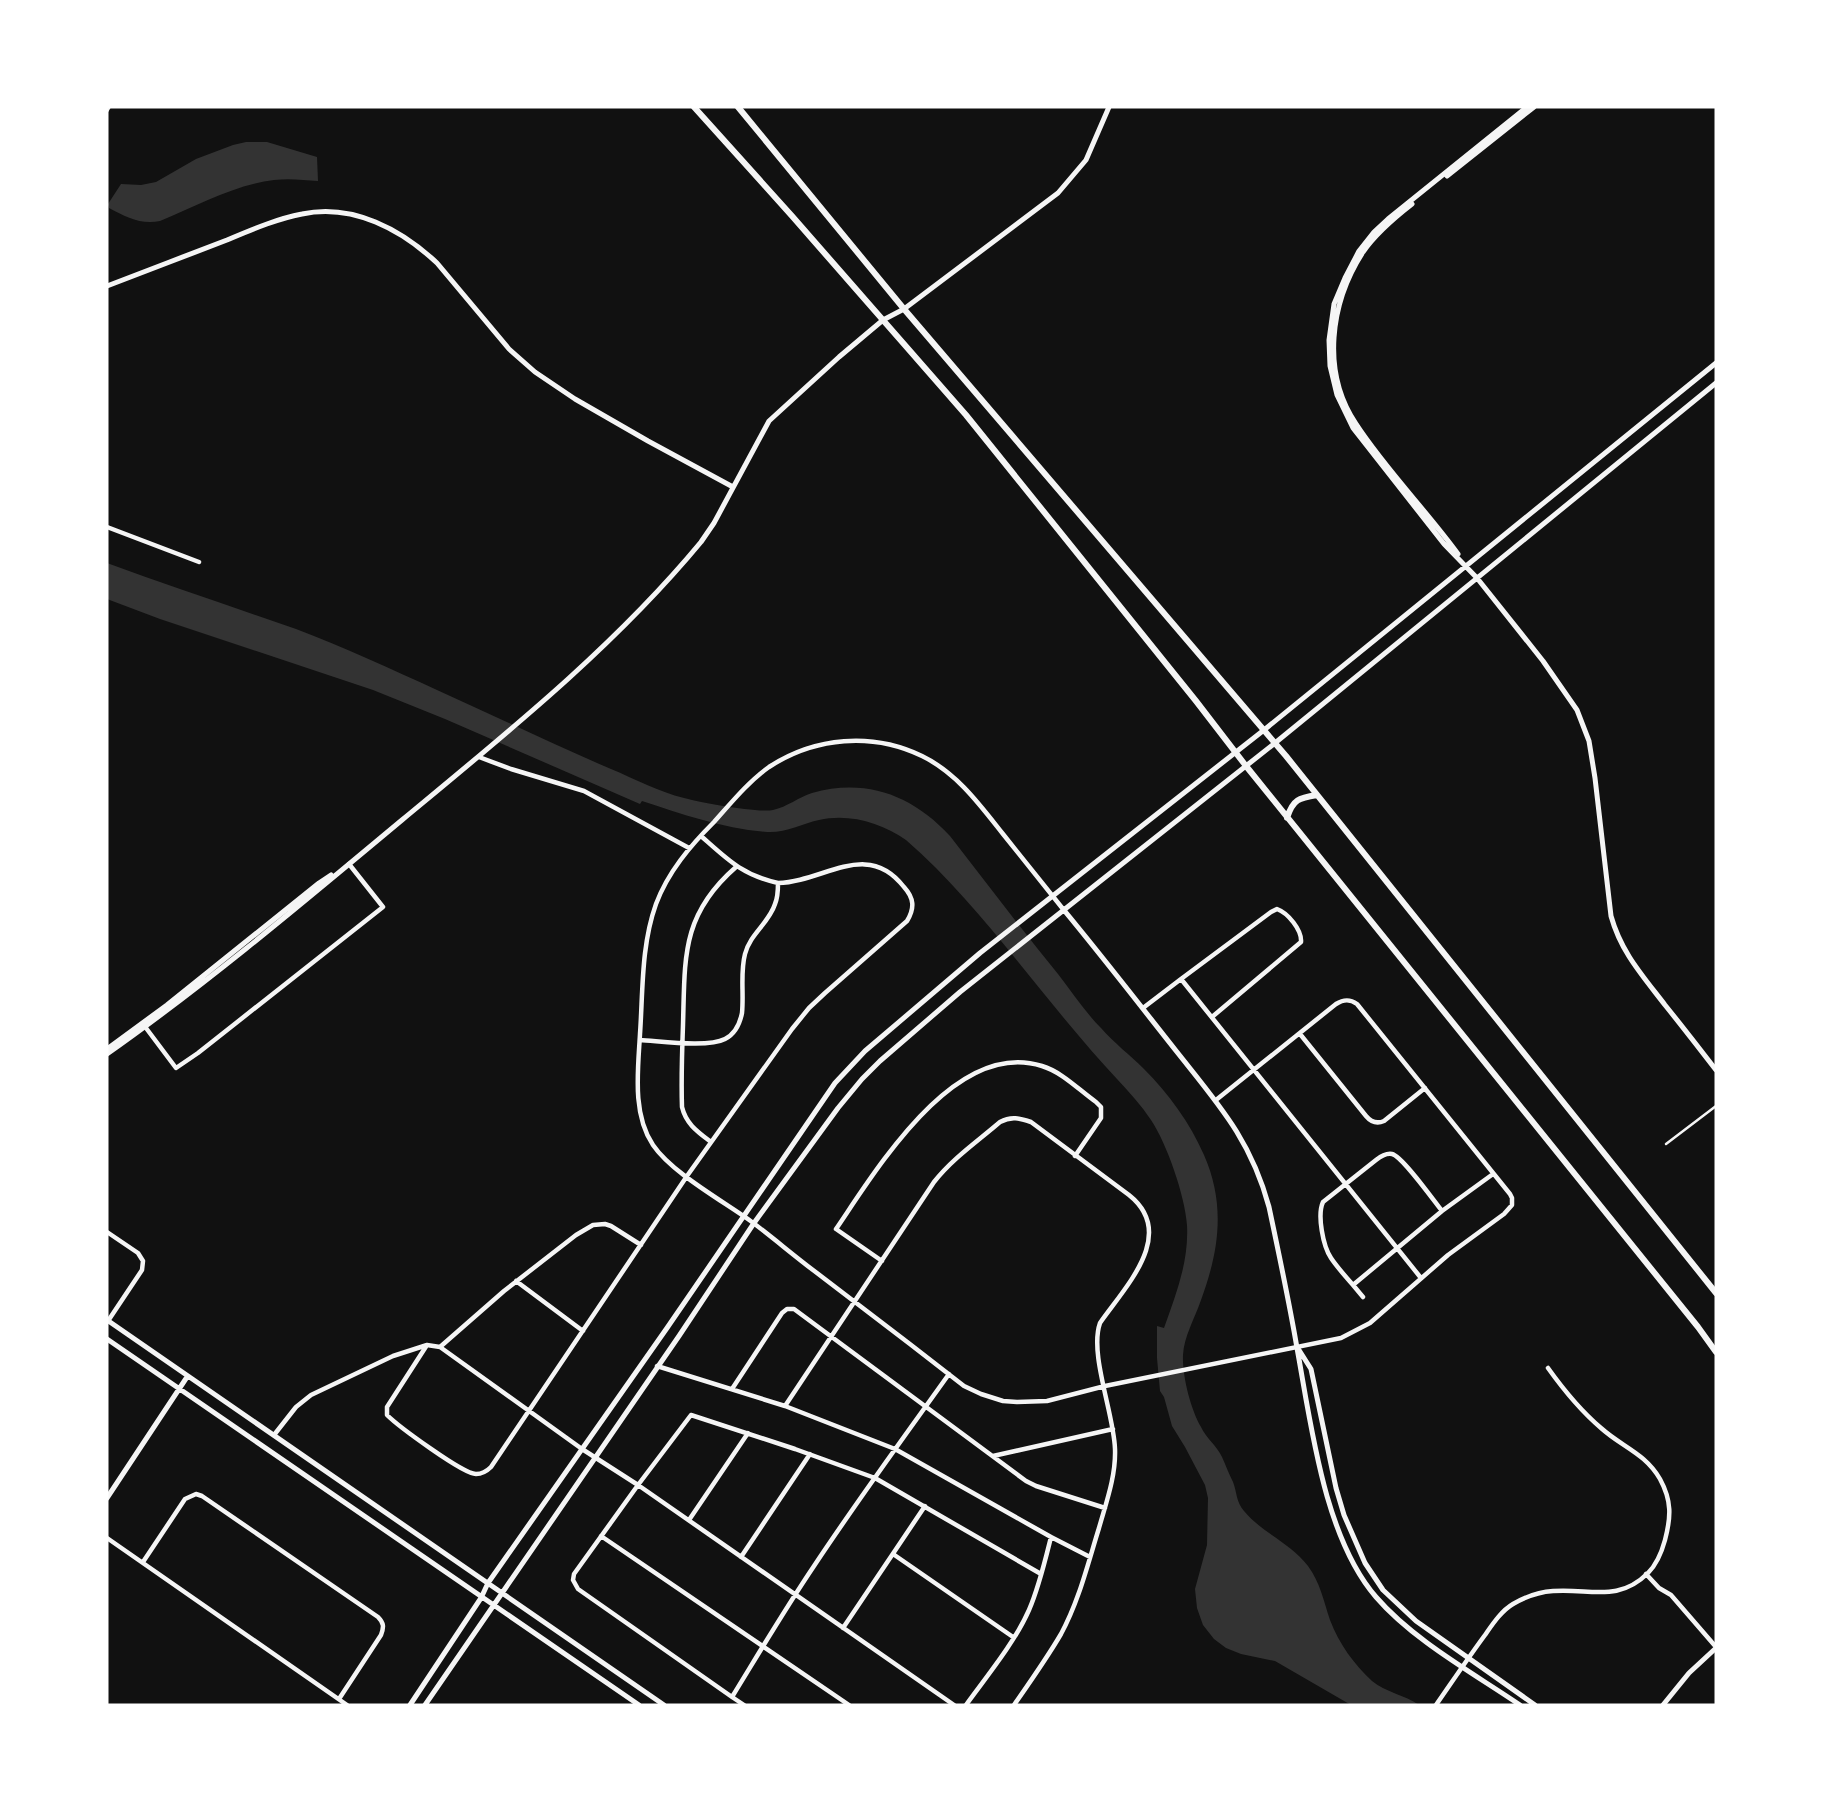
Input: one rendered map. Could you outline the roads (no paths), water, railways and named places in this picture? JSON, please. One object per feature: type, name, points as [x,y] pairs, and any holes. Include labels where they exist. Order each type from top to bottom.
[{"type":"main road","points":[[694,107],[884,320],[974,426],[1716,1352]]},
{"type":"main road","points":[[738,107],[904,309],[1275,743],[1716,1293]]},
{"type":"main road","points":[[1287,818],[1298,800],[1317,795]]},
{"type":"street","points":[[107,1052],[319,883],[349,864],[488,750],[584,666],[691,555],[715,523],[769,421],[884,320],[904,309],[1058,193],[1086,160],[1109,107]]},
{"type":"street","points":[[1466,565],[1444,544],[1353,428],[1337,395],[1330,366],[1329,340],[1334,304],[1359,251],[1374,232],[1527,107]]},
{"type":"street","points":[[1534,107],[1414,202],[1377,235],[1363,253],[1338,307],[1334,365],[1340,392],[1355,423],[1544,661],[1577,710],[1589,741],[1611,916],[1616,933],[1643,976],[1716,1070]]},
{"type":"street","points":[[107,286],[300,214],[323,212],[367,218],[396,231],[438,263],[509,349],[535,372],[575,399],[733,487]]},
{"type":"street","points":[[410,1705],[481,1598],[488,1583],[848,1068],[893,1026],[1052,895],[1264,730],[1716,363]]},
{"type":"street","points":[[425,1705],[711,1290],[754,1223],[862,1079],[925,1020],[1275,743],[1716,383]]},
{"type":"street","points":[[107,527],[199,562]]},
{"type":"street","points":[[1216,1100],[1336,1004],[1352,1001],[1512,1198],[1510,1209],[1465,1241],[1363,1328],[1340,1338],[1297,1348],[1239,1360],[1141,1379],[1046,1401],[1003,1401],[964,1386],[754,1223],[687,1176],[652,1144],[639,1104],[644,963],[650,924],[663,889],[689,848],[749,784],[790,755],[822,744],[874,741],[921,756],[951,774],[1143,1008],[1216,1100],[1242,1138],[1265,1189],[1297,1348],[1326,1492],[1340,1534],[1357,1570],[1375,1596],[1405,1626],[1520,1705]]},
{"type":"street","points":[[478,757],[584,791],[689,848]]},
{"type":"street","points":[[427,1345],[386,1411],[391,1419],[469,1472],[484,1472],[491,1467],[530,1411],[687,1176],[792,1029],[809,1008],[912,913],[913,904],[909,893],[888,870],[879,866],[857,863],[797,881],[778,883],[736,867],[702,834]]},
{"type":"street","points":[[144,1025],[176,1068],[198,1053],[383,907],[349,864]]},
{"type":"street","points":[[711,1142],[690,1124],[684,1115],[681,1097],[685,967],[691,930],[698,914],[713,889],[736,867]]},
{"type":"street","points":[[640,1040],[709,1043],[726,1039],[737,1028],[742,1010],[745,953],[753,936],[775,906],[778,883]]},
{"type":"street","points":[[1143,1008],[1274,910],[1283,911],[1299,930],[1301,938],[1297,946],[1212,1017]]},
{"type":"street","points":[[1181,979],[1421,1278]]},
{"type":"street","points":[[1300,1034],[1366,1116],[1374,1122],[1384,1121],[1425,1088]]},
{"type":"street","points":[[882,1261],[836,1229],[917,1118],[977,1071],[1003,1063],[1042,1066],[1055,1071],[1096,1102],[1101,1107],[1101,1118],[1075,1156]]},
{"type":"street","points":[[1666,1144],[1716,1106]]},
{"type":"street","points":[[785,1406],[944,1169],[1000,1122],[1015,1118],[1031,1122],[1137,1201],[1149,1227],[1148,1246],[1143,1261],[1097,1331],[1098,1354],[1113,1429],[1115,1461],[1105,1508],[1073,1609],[1061,1634],[1014,1705]]},
{"type":"street","points":[[1363,1297],[1329,1254],[1320,1214],[1323,1202],[1382,1155],[1394,1155],[1403,1162],[1442,1211]]},
{"type":"street","points":[[1353,1284],[1442,1211],[1493,1174]]},
{"type":"street","points":[[440,1347],[493,1299],[593,1225],[611,1226],[641,1245]]},
{"type":"street","points":[[107,1232],[138,1253],[144,1261],[142,1270],[107,1321],[664,1705]]},
{"type":"street","points":[[516,1281],[583,1331]]},
{"type":"street","points":[[732,1389],[782,1312],[787,1308],[794,1309],[1026,1480],[1036,1486],[1105,1508]]},
{"type":"street","points":[[107,1339],[639,1705]]},
{"type":"street","points":[[274,1435],[296,1407],[311,1395],[393,1356],[427,1345],[440,1347],[582,1449],[689,1520],[954,1705]]},
{"type":"street","points":[[1297,1348],[1311,1369],[1343,1515],[1365,1563],[1383,1590],[1416,1621],[1535,1705]]},
{"type":"street","points":[[657,1366],[785,1406],[895,1449],[1090,1557]]},
{"type":"street","points":[[1436,1705],[1492,1625],[1509,1606],[1528,1596],[1552,1591],[1620,1591],[1639,1582],[1651,1569],[1663,1547],[1669,1523],[1670,1500],[1660,1479],[1647,1460],[1590,1418],[1548,1368]]},
{"type":"street","points":[[732,1697],[795,1594],[949,1374]]},
{"type":"street","points":[[107,1497],[187,1377]]},
{"type":"street","points":[[744,1705],[578,1589],[573,1580],[574,1574],[601,1536],[691,1416],[875,1478],[1041,1574]]},
{"type":"street","points":[[992,1456],[1113,1429]]},
{"type":"street","points":[[689,1520],[748,1433]]},
{"type":"street","points":[[741,1557],[810,1454]]},
{"type":"street","points":[[143,1563],[185,1499],[196,1494],[378,1617],[382,1621],[382,1634],[339,1699]]},
{"type":"street","points":[[843,1628],[925,1506]]},
{"type":"street","points":[[601,1536],[849,1705]]},
{"type":"street","points":[[967,1705],[1029,1611],[1051,1537]]},
{"type":"street","points":[[107,1538],[347,1705]]},
{"type":"street","points":[[893,1555],[1013,1637]]},
{"type":"street","points":[[1646,1574],[1659,1588],[1671,1595],[1716,1648],[1682,1681],[1663,1705]]},
{"type":"lane","points":[[107,112],[110,107]]}]
